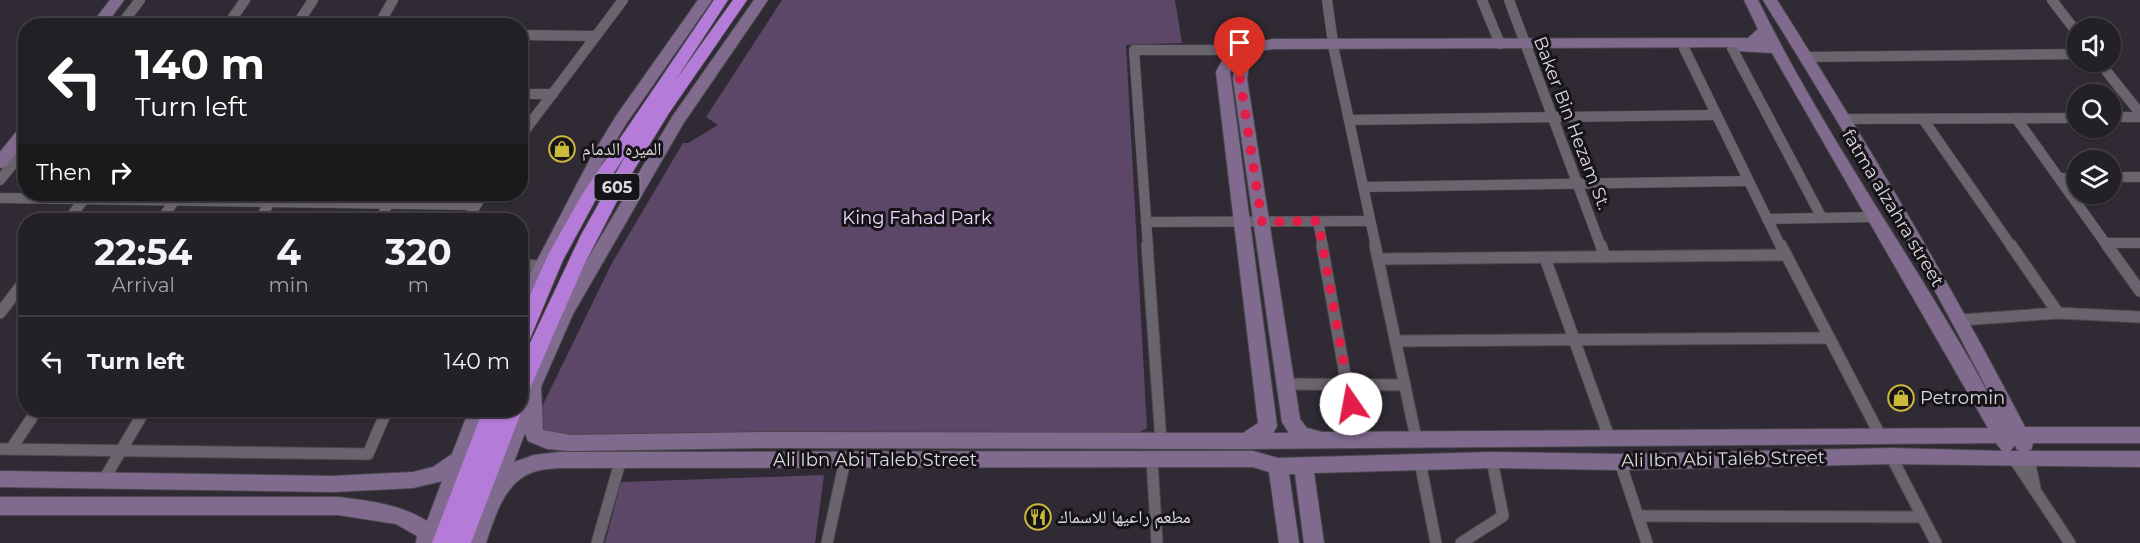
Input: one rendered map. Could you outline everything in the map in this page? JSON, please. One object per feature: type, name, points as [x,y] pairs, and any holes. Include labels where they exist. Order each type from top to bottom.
[{"type":"highway","name":"605","points":[[528,322],[554,260],[589,196],[721,0]]},
{"type":"highway","name":"605","points":[[528,382],[551,313],[639,146],[740,0]]},
{"type":"highway","points":[[528,310],[543,265],[587,186],[646,109]]},
{"type":"highway","points":[[565,312],[639,146]]},
{"type":"highway","points":[[443,543],[490,417]]},
{"type":"highway","points":[[460,543],[509,417]]},
{"type":"street","points":[[103,18],[117,0]]},
{"type":"street","points":[[114,18],[128,0]]},
{"type":"street","points":[[126,18],[140,0]]},
{"type":"street","points":[[232,18],[245,0]]},
{"type":"street","points":[[301,18],[313,0]]},
{"type":"street","points":[[383,18],[393,0]]},
{"type":"street","points":[[528,126],[623,0]]},
{"type":"street","points":[[528,295],[596,161],[621,120],[705,0]]},
{"type":"street","points":[[528,384],[565,312],[677,121],[761,0]]},
{"type":"street","points":[[1327,0],[1334,47],[1416,438]]},
{"type":"street","points":[[1482,0],[1500,44]]},
{"type":"street","name":"Baker Bin Hezam St.","points":[[1509,0],[1605,257]]},
{"type":"street","name":"fatma alzahra street","points":[[1751,0],[1765,29],[1874,217],[1930,306],[1981,394],[2002,437],[2021,459]]},
{"type":"street","points":[[1770,0],[1845,119],[1962,320],[2021,436],[2021,459],[2027,481],[2035,488],[2070,543]]},
{"type":"street","points":[[2052,0],[2067,20]]},
{"type":"street","points":[[1161,441],[1134,50],[1239,50],[1274,44],[1334,47],[1732,43],[1759,39],[1765,29]]},
{"type":"street","points":[[528,35],[594,36]]},
{"type":"street","points":[[1320,440],[1301,434],[1291,422],[1240,79],[1244,57],[1256,50],[1500,44],[1776,48]]},
{"type":"street","points":[[1684,48],[1785,255],[1881,436]]},
{"type":"street","points":[[1732,48],[1822,218]]},
{"type":"street","points":[[1239,50],[1227,60],[1223,72],[1268,426],[1245,441]]},
{"type":"street","points":[[1806,57],[2067,54]]},
{"type":"street","points":[[2107,72],[2140,115]]},
{"type":"street","points":[[528,94],[554,94]]},
{"type":"street","points":[[1349,120],[1716,115]]},
{"type":"street","points":[[2121,116],[2140,115]]},
{"type":"street","points":[[2016,118],[2140,291]]},
{"type":"street","points":[[1845,119],[2067,118]]},
{"type":"street","points":[[1923,119],[2058,313]]},
{"type":"street","points":[[0,148],[18,126]]},
{"type":"street","points":[[0,163],[18,140]]},
{"type":"street","points":[[0,180],[18,158]]},
{"type":"street","points":[[2121,177],[2140,177]]},
{"type":"street","points":[[2059,178],[2067,178]]},
{"type":"street","points":[[1363,187],[1748,181]]},
{"type":"street","points":[[0,198],[18,198]]},
{"type":"street","points":[[73,213],[83,201]]},
{"type":"street","points":[[330,201],[475,205]]},
{"type":"street","points":[[471,213],[478,201]]},
{"type":"street","points":[[384,213],[388,204]]},
{"type":"street","points":[[1767,219],[1874,217]]},
{"type":"street","points":[[1318,221],[1347,386],[1360,439]]},
{"type":"street","points":[[1146,222],[1370,221]]},
{"type":"street","points":[[2106,243],[2140,243]]},
{"type":"street","points":[[1378,260],[1785,255]]},
{"type":"street","points":[[1545,258],[1609,437]]},
{"type":"street","points":[[528,266],[543,265]]},
{"type":"street","points":[[0,313],[18,289]]},
{"type":"street","points":[[1930,306],[1956,322],[2058,313],[2140,317]]},
{"type":"street","points":[[1396,341],[1828,338]]},
{"type":"street","points":[[1286,384],[1405,386]]},
{"type":"street","name":"Ali Ibn Abi Taleb Street","points":[[528,399],[534,435],[547,441],[562,442],[1245,441],[1416,438],[2140,435]]},
{"type":"street","points":[[5,449],[31,417]]},
{"type":"street","points":[[103,481],[141,417]]},
{"type":"street","points":[[5,449],[368,454],[384,417]]},
{"type":"street","points":[[427,543],[475,417]]},
{"type":"street","points":[[476,543],[517,417]]},
{"type":"street","points":[[556,461],[536,456],[536,452],[541,445],[562,442]]},
{"type":"street","points":[[1891,456],[1936,543]]},
{"type":"street","name":"Ali Ibn Abi Taleb Street","points":[[490,504],[508,476],[516,470],[543,461],[1253,459],[1278,466],[1492,460],[1620,462],[1891,456],[2140,459]]},
{"type":"street","points":[[597,543],[621,459]]},
{"type":"street","points":[[0,479],[332,484],[413,480],[438,474],[458,460]]},
{"type":"street","points":[[827,543],[845,460]]},
{"type":"street","points":[[1152,460],[1157,543]]},
{"type":"street","points":[[1461,543],[1503,516],[1492,460]]},
{"type":"street","points":[[1420,462],[1436,543]]},
{"type":"street","points":[[1620,462],[1647,543]]},
{"type":"street","points":[[1307,465],[1304,475],[1314,543]]},
{"type":"street","points":[[1278,466],[1289,543]]},
{"type":"street","points":[[0,506],[338,506],[385,512],[412,520],[427,531],[427,543]]},
{"type":"street","points":[[1638,516],[1688,518],[1922,517]]},
{"type":"green space","name":"King Fahad Park","points":[[782,0],[1175,0],[1182,43],[1126,45],[1147,428],[1133,436],[548,438],[536,419],[612,263],[683,143],[688,143],[718,125],[706,117]]},
{"type":"green space","points":[[824,475],[815,543],[605,543],[621,482]]},
{"type":"place","name":"الميره الدمام","points":[[562,149]]},
{"type":"place","name":"Petromin","points":[[1901,398]]},
{"type":"place","name":"مطعم راعيها للاسماك","points":[[1038,517]]},
{"type":"route","points":[[1240,79],[1262,222],[1318,221],[1351,404]]}]
